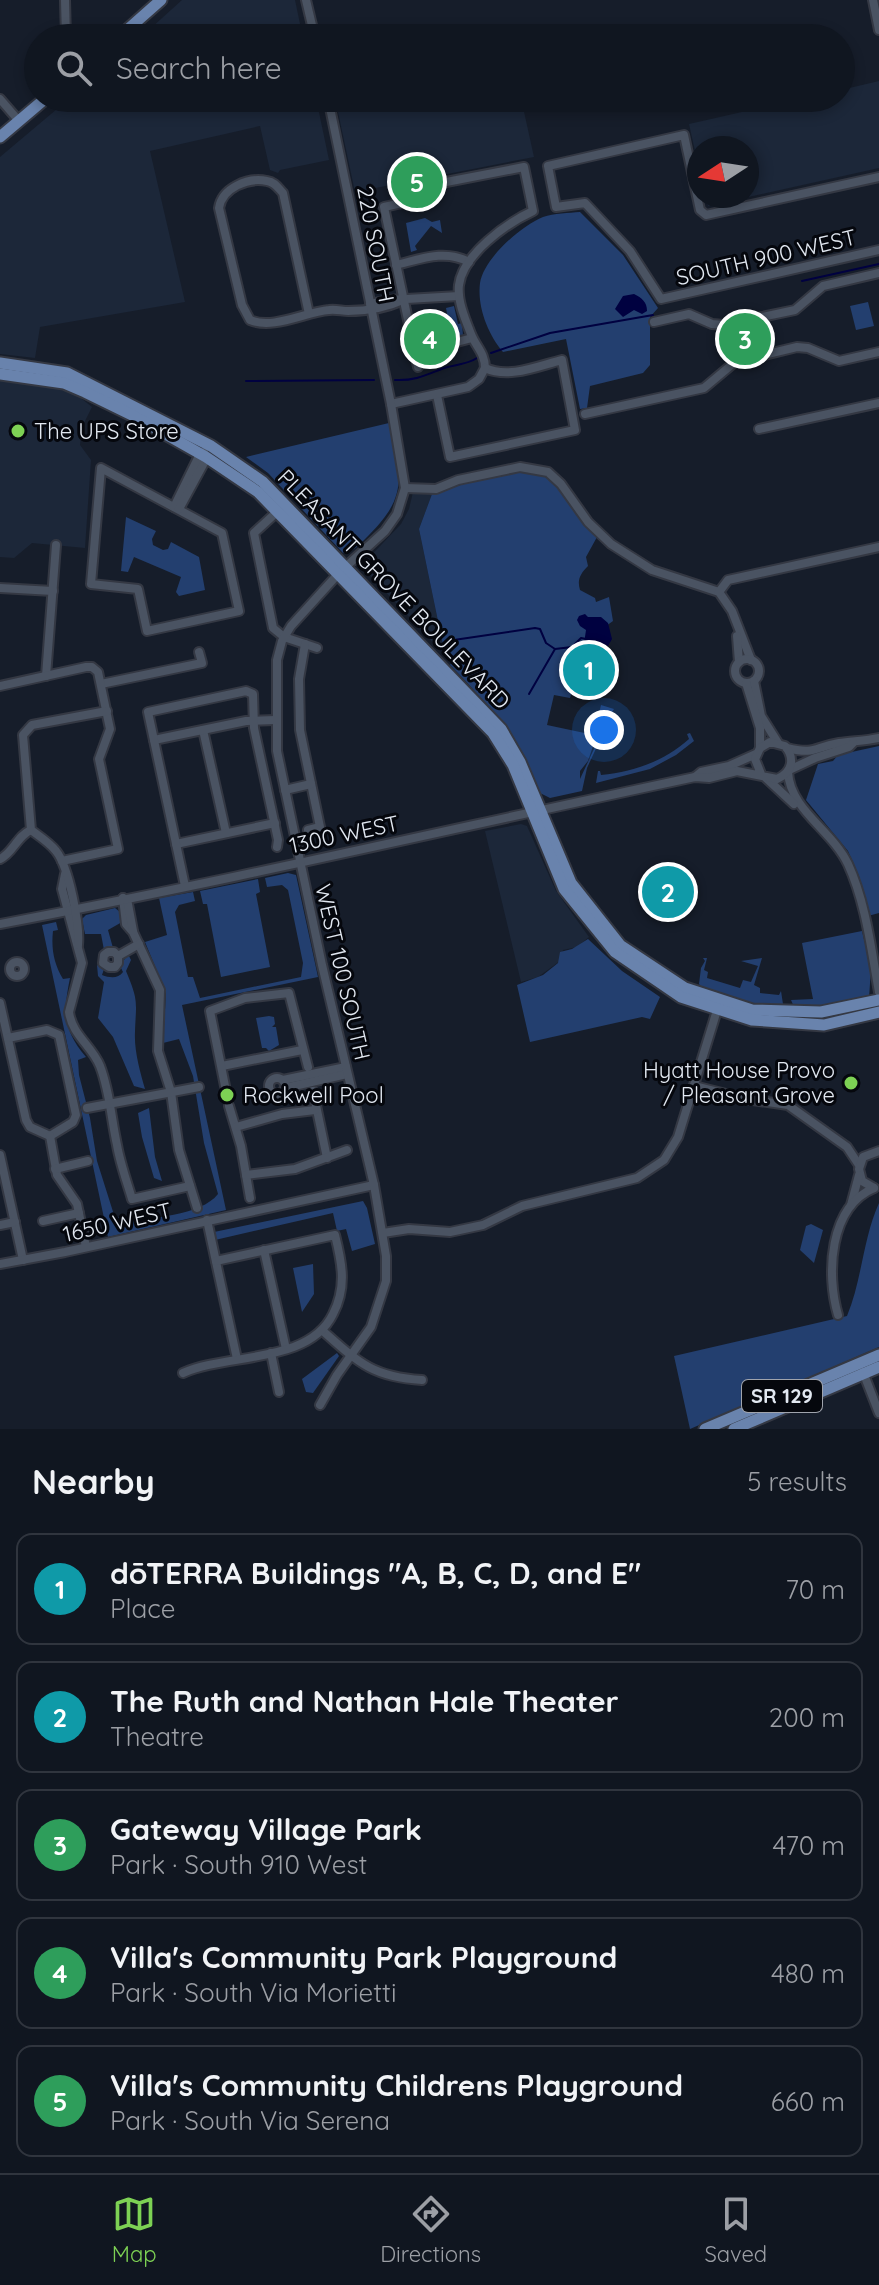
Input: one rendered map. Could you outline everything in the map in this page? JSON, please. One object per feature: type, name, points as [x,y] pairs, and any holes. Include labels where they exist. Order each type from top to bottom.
[{"type":"main road","points":[[134,24],[161,0]]},
{"type":"main road","points":[[0,137],[30,112]]},
{"type":"main road","name":"PLEASANT GROVE BOULEVARD","points":[[0,363],[67,373],[263,482],[343,569],[501,729],[520,762],[564,889],[615,952],[681,997],[718,1005],[752,1010],[821,1012],[879,1000]]},
{"type":"main road","name":"PLEASANT GROVE BOULEVARD","points":[[0,374],[64,383],[205,450],[258,492],[343,569]]},
{"type":"main road","name":"PLEASANT GROVE BOULEVARD","points":[[718,1005],[752,1020],[824,1025],[879,1012]]},
{"type":"main road","name":"SR 129","points":[[734,1429],[861,1369],[879,1355]]},
{"type":"main road","name":"SR 129","points":[[705,1429],[861,1369],[879,1367]]},
{"type":"street","points":[[65,0],[66,24]]},
{"type":"street","points":[[306,0],[312,24]]},
{"type":"street","points":[[873,0],[879,30]]},
{"type":"street","points":[[0,99],[19,121]]},
{"type":"street","name":"220 SOUTH","points":[[331,112],[391,404],[405,488]]},
{"type":"street","name":"SOUTH 900 WEST","points":[[879,177],[706,215],[702,212],[684,135],[548,166],[556,207],[585,203],[630,251],[661,299],[879,250]]},
{"type":"street","points":[[391,404],[468,387],[479,379],[485,368],[482,352],[472,338],[459,296],[462,272],[508,223],[533,211],[524,167],[441,183],[411,201],[384,207],[418,367]]},
{"type":"street","points":[[309,314],[283,193],[275,184],[265,180],[230,188],[222,196],[219,208],[242,305],[250,320],[262,324],[309,314],[332,309],[459,296]]},
{"type":"street","points":[[396,265],[436,255],[452,255],[469,262]]},
{"type":"street","points":[[654,322],[689,314],[712,324],[738,322],[795,310],[823,286],[879,273]]},
{"type":"street","points":[[415,353],[472,338]]},
{"type":"street","points":[[585,414],[704,388],[735,362],[797,347],[808,348],[839,361],[879,352]]},
{"type":"street","points":[[437,395],[450,457],[575,430],[562,360],[510,372],[496,373],[485,368]]},
{"type":"street","points":[[759,429],[879,403]]},
{"type":"street","points":[[176,508],[196,470],[198,458],[205,450]]},
{"type":"street","points":[[284,637],[343,569],[385,531],[397,514],[405,488],[436,489],[458,480],[520,467],[544,470],[557,479],[588,522],[611,544],[652,570],[719,592],[732,611],[751,660],[759,671],[750,682]]},
{"type":"street","points":[[101,468],[176,508],[222,533],[239,611],[147,631],[138,589],[91,584],[101,468]]},
{"type":"street","points":[[278,511],[254,533],[273,628],[284,637],[317,648]]},
{"type":"street","points":[[46,676],[56,545]]},
{"type":"street","points":[[719,592],[728,580],[879,547]]},
{"type":"street","points":[[0,588],[53,591]]},
{"type":"street","points":[[736,623],[739,662],[735,673],[739,680],[750,682]]},
{"type":"street","name":"WEST 100 SOUTH","points":[[284,637],[277,660],[277,751],[299,862],[374,1185],[383,1233],[386,1281],[371,1327],[320,1405]]},
{"type":"street","points":[[305,644],[299,679],[300,730],[320,827],[308,830]]},
{"type":"street","points":[[101,684],[202,663],[199,652]]},
{"type":"street","points":[[739,662],[751,660]]},
{"type":"street","points":[[0,686],[92,667],[98,672],[110,729],[99,759],[118,849],[62,861]]},
{"type":"street","points":[[750,682],[761,716],[792,761],[788,771],[791,792],[802,808],[828,833],[850,869],[863,910],[879,992]]},
{"type":"street","points":[[750,682],[760,728],[755,765],[763,776],[802,808]]},
{"type":"street","points":[[185,886],[148,712],[251,692],[255,697],[254,728],[275,823],[277,847]]},
{"type":"street","points":[[107,711],[32,725],[26,730],[23,740],[31,830],[55,849],[62,861],[65,874],[62,889],[71,910],[74,939],[82,963],[69,1012],[70,1020],[99,1063],[112,1102],[117,1146],[132,1199],[190,1186]]},
{"type":"street","points":[[154,740],[255,720],[275,720]]},
{"type":"street","points":[[203,730],[226,833]]},
{"type":"street","points":[[695,777],[701,772],[729,766],[770,742],[812,752],[837,743],[879,738]]},
{"type":"street","points":[[695,777],[709,778],[737,771],[777,779],[815,758],[853,743]]},
{"type":"street","name":"1300 WEST","points":[[0,924],[695,777]]},
{"type":"street","points":[[285,790],[311,784]]},
{"type":"street","points":[[176,844],[275,823]]},
{"type":"street","points":[[0,859],[31,830]]},
{"type":"street","points":[[123,898],[128,904],[133,932],[161,997],[158,1051],[171,1092],[179,1150],[197,1208]]},
{"type":"street","points":[[82,963],[103,960],[108,952],[118,956],[139,944]]},
{"type":"street","points":[[225,1086],[210,1011],[245,998],[289,993],[308,1067]]},
{"type":"street","points":[[0,1003],[26,1120],[30,1127],[50,1136]]},
{"type":"street","points":[[383,1233],[409,1229],[450,1232],[483,1225],[522,1206],[630,1180],[652,1170],[669,1153],[678,1137],[718,1005]]},
{"type":"street","points":[[8,1038],[53,1030],[59,1035],[75,1119],[50,1136]]},
{"type":"street","points":[[222,1066],[302,1050]]},
{"type":"street","points":[[270,1058],[280,1085],[282,1114]]},
{"type":"street","points":[[280,1085],[346,1070]]},
{"type":"street","points":[[694,1086],[746,1099],[788,1105],[847,1147],[875,1152]]},
{"type":"street","points":[[87,1108],[199,1087]]},
{"type":"street","points":[[313,1091],[327,1158]]},
{"type":"street","points":[[229,1106],[250,1198]]},
{"type":"street","points":[[236,1127],[282,1114],[315,1110]]},
{"type":"street","points":[[50,1136],[55,1169],[79,1213],[86,1247]]},
{"type":"street","points":[[847,1147],[867,1185],[876,1188]]},
{"type":"street","points":[[246,1175],[295,1169],[347,1150]]},
{"type":"street","points":[[838,1315],[831,1288],[839,1228],[851,1205],[863,1157],[875,1152]]},
{"type":"street","points":[[0,1155],[23,1260]]},
{"type":"street","points":[[55,1169],[88,1161]]},
{"type":"street","name":"1650 WEST","points":[[0,1264],[374,1185]]},
{"type":"street","points":[[851,1205],[864,1192],[876,1188]]},
{"type":"street","points":[[43,1221],[79,1213]]},
{"type":"street","points":[[207,1220],[237,1359]]},
{"type":"street","points":[[0,1225],[15,1222]]},
{"type":"street","points":[[183,1373],[302,1344],[323,1331],[340,1298],[343,1279],[335,1235],[216,1261]]},
{"type":"street","points":[[264,1250],[279,1351],[279,1392]]},
{"type":"street","points":[[323,1331],[363,1366],[396,1378],[422,1380]]},
{"type":"street","points":[[861,1369],[879,1413]]},
{"type":"shaded area","points":[[182,0],[295,0],[300,24],[155,24]]},
{"type":"shaded area","points":[[879,81],[879,168],[759,195],[759,136],[692,136],[689,124],[742,112],[855,112],[855,87]]},
{"type":"shaded area","points":[[53,112],[319,112],[329,160],[280,170],[278,173],[270,170],[260,126],[150,151],[185,302],[40,327],[35,358],[0,354],[0,157]]},
{"type":"shaded area","points":[[338,112],[524,112],[534,157],[355,192]]},
{"type":"shaded area","points":[[580,212],[623,255],[658,308],[650,317],[650,365],[643,373],[590,386],[587,408],[580,409],[566,339],[503,352],[485,320],[480,301],[480,283],[488,263],[514,235],[543,217]]},
{"type":"shaded area","points":[[425,218],[432,222],[440,220],[442,233],[431,226],[415,246],[417,250],[411,252],[406,223]]},
{"type":"shaded area","points":[[634,294],[644,301],[647,311],[642,314],[634,310],[623,317],[615,309],[623,296]]},
{"type":"shaded area","points":[[868,302],[874,326],[856,330],[850,306]]},
{"type":"shaded area","points":[[454,306],[458,324],[462,323],[463,336],[439,343],[419,344],[417,338],[440,333],[449,325],[446,308]]},
{"type":"shaded area","points":[[763,327],[766,343],[729,352],[725,336]]},
{"type":"shaded area","points":[[0,379],[50,385],[77,395],[92,407],[82,427],[80,445],[91,460],[85,548],[32,543],[14,558],[0,557]]},
{"type":"shaded area","points":[[389,423],[397,457],[396,496],[382,521],[354,549],[343,553],[268,473],[246,457]]},
{"type":"shaded area","points":[[523,470],[543,474],[553,481],[581,521],[597,537],[586,557],[588,566],[580,577],[579,586],[596,602],[609,597],[613,621],[574,649],[579,649],[562,675],[575,683],[570,698],[554,695],[547,725],[594,735],[601,705],[614,709],[595,740],[588,761],[580,771],[580,779],[607,721],[617,720],[618,725],[606,727],[587,768],[582,791],[550,798],[540,793],[522,755],[502,724],[450,665],[445,655],[419,529],[432,494],[486,477]]},
{"type":"shaded area","points":[[413,492],[432,494],[419,529],[445,655],[363,568],[364,563],[401,524]]},
{"type":"shaded area","points":[[126,517],[156,531],[153,545],[163,550],[168,549],[171,542],[199,557],[205,590],[179,596],[176,592],[181,577],[134,557],[128,572],[121,571]]},
{"type":"shaded area","points":[[585,614],[601,617],[608,623],[612,639],[608,646],[597,642],[591,647],[584,644],[586,630],[577,620]]},
{"type":"shaded area","points":[[690,733],[694,741],[650,769],[596,783],[598,771],[601,775],[648,764],[679,747],[689,739],[687,734]]},
{"type":"shaded area","points":[[879,746],[879,913],[868,916],[859,876],[848,851],[806,800],[818,764],[833,761],[838,755]]},
{"type":"shaded area","points":[[521,824],[527,826],[556,891],[589,937],[577,947],[563,950],[560,961],[538,977],[521,982],[485,831]]},
{"type":"shaded area","points":[[288,873],[296,875],[318,977],[182,1005],[226,1210],[108,1237],[42,925],[56,922],[58,930],[53,931],[52,938],[57,968],[63,979],[70,978],[67,1020],[73,1038],[86,1057],[78,1060],[79,1075],[97,1161],[115,1218],[121,1217],[122,1222],[174,1215],[200,1207],[218,1194],[204,1143],[193,1076],[179,1039],[163,1043],[166,993],[145,942],[167,935],[159,898],[193,892],[195,901],[179,905],[175,912],[188,977],[193,977],[200,998],[301,977],[303,963],[288,890],[282,885],[267,887],[265,878]]},
{"type":"shaded area","points":[[258,879],[260,892],[256,894],[270,967],[221,977],[207,904],[203,904],[200,891]]},
{"type":"shaded area","points":[[115,908],[120,912],[122,922],[108,930],[113,948],[104,950],[101,934],[85,934],[82,919],[86,915]]},
{"type":"shaded area","points":[[862,931],[871,969],[869,998],[822,1007],[794,1007],[791,1000],[813,999],[802,943]]},
{"type":"shaded area","points":[[588,939],[622,971],[660,997],[650,1019],[642,1017],[530,1042],[517,985],[543,975],[558,963],[560,952]]},
{"type":"shaded area","points":[[128,954],[131,960],[126,971],[136,1002],[135,1046],[145,1089],[134,1086],[113,1037],[98,1018],[104,982],[98,976],[97,965],[104,969],[102,975],[116,977],[123,972],[120,966]]},
{"type":"shaded area","points":[[703,958],[707,958],[704,970],[708,972],[707,978],[740,988],[743,980],[751,982],[758,966],[741,961],[762,958],[754,985],[760,988],[760,993],[779,995],[781,991],[783,1004],[754,1004],[703,989],[699,984],[705,961]]},
{"type":"shaded area","points":[[274,1017],[272,1027],[276,1027],[279,1045],[269,1051],[262,1048],[256,1018]]},
{"type":"shaded area","points":[[149,1108],[155,1157],[162,1181],[154,1178],[142,1137],[138,1113]]},
{"type":"shaded area","points":[[363,1201],[375,1244],[352,1251],[346,1229],[337,1231],[333,1213],[215,1240],[214,1232]]},
{"type":"shaded area","points":[[879,1203],[879,1347],[690,1429],[674,1356],[847,1316]]},
{"type":"shaded area","points":[[811,1224],[823,1230],[814,1263],[800,1250],[806,1226]]},
{"type":"shaded area","points":[[313,1264],[314,1294],[302,1312],[293,1268]]},
{"type":"shaded area","points":[[337,1353],[339,1356],[313,1393],[306,1392],[302,1379]]},
{"type":"waterway","points":[[802,281],[879,264]]},
{"type":"waterway","points":[[491,353],[550,333],[653,315]]},
{"type":"waterway","points":[[395,380],[418,378],[477,358]]},
{"type":"waterway","points":[[246,381],[374,380]]},
{"type":"waterway","points":[[447,641],[535,628],[540,629],[546,643],[555,649]]},
{"type":"waterway","points":[[529,694],[555,649],[572,647],[581,638],[586,639]]},
{"type":"place","name":"Villa's Community Childrens Playground","points":[[417,182]]},
{"type":"place","name":"Villa's Community Park Playground","points":[[430,339]]},
{"type":"place","name":"Gateway Village Park","points":[[745,339]]},
{"type":"place","name":"The UPS Store","points":[[18,431]]},
{"type":"place","name":"dōTERRA Buildings \"A, B, C, D, and E\"","points":[[589,670]]},
{"type":"place","name":"The Ruth and Nathan Hale Theater","points":[[668,892]]},
{"type":"place","name":"Hyatt House Provo / Pleasant Grove","points":[[851,1083]]},
{"type":"place","name":"Rockwell Pool","points":[[227,1095]]}]
